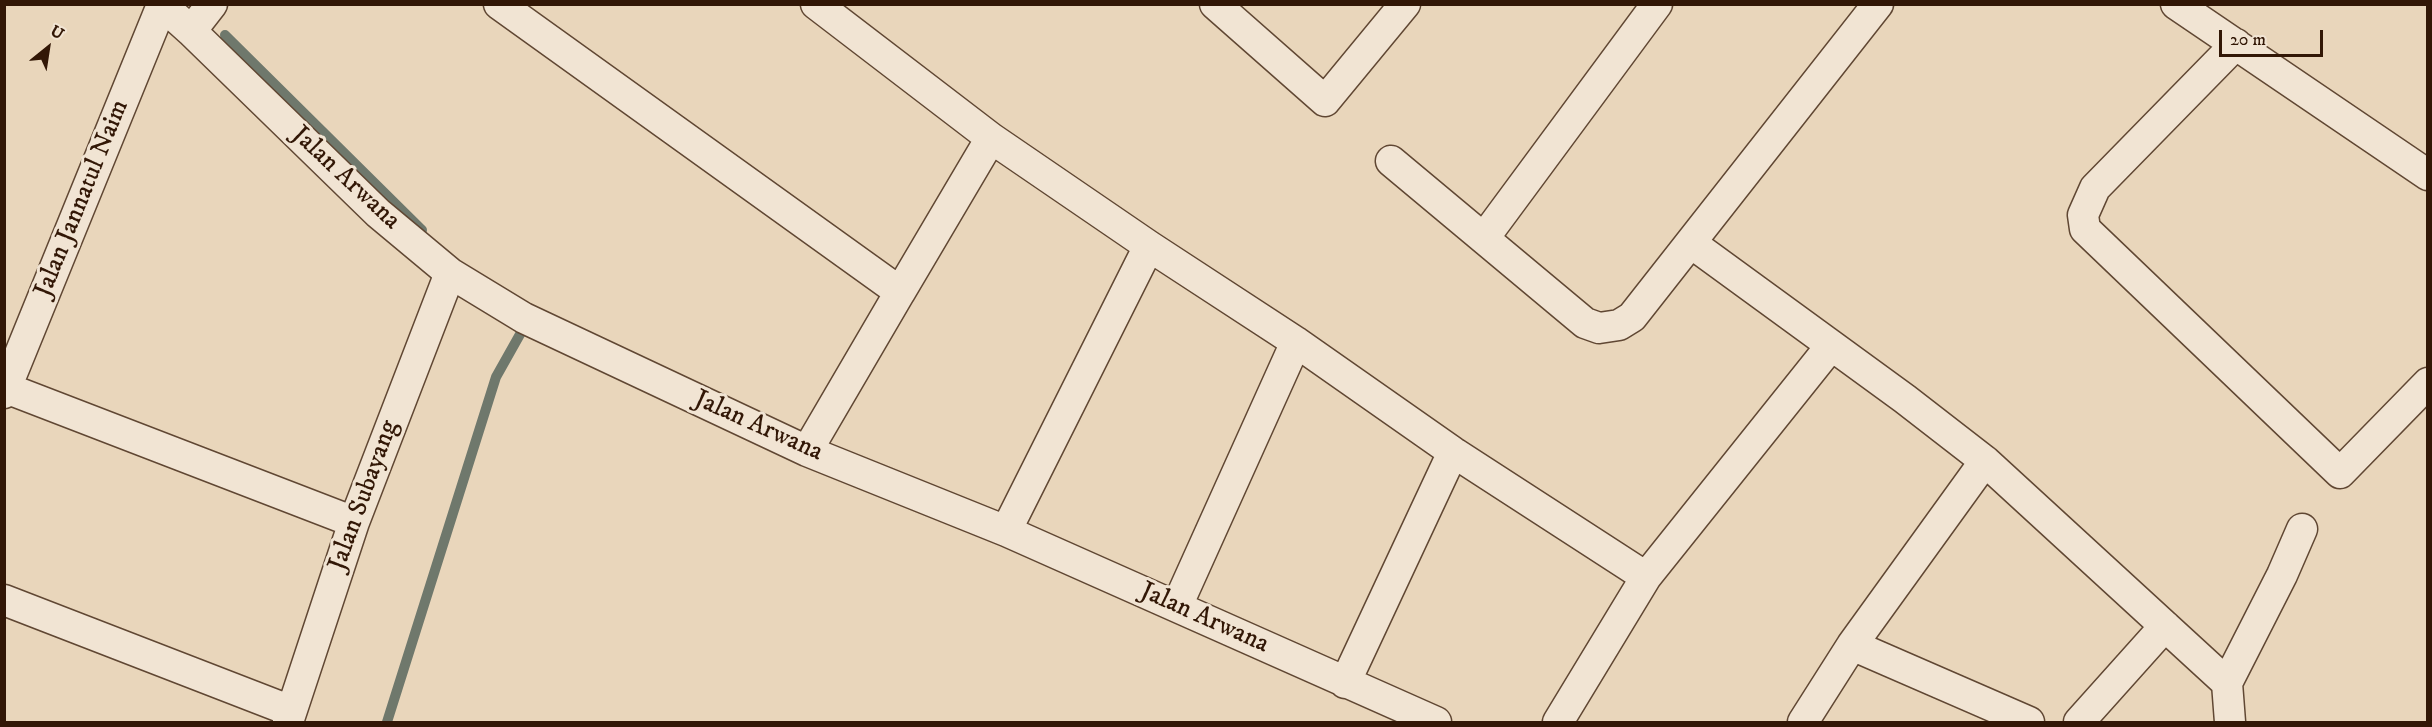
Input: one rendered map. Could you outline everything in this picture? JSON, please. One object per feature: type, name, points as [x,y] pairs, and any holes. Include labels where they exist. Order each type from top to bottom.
[{"type":"street","points":[[191,31],[212,4]]},
{"type":"street","points":[[499,4],[900,292]]},
{"type":"street","points":[[816,4],[991,138],[1149,246],[1296,342],[1453,452],[1646,577]]},
{"type":"street","points":[[1215,4],[1325,101],[1405,4]]},
{"type":"street","points":[[1484,238],[1657,4]]},
{"type":"street","points":[[1391,161],[1585,323],[1599,328],[1610,328],[1632,317],[1878,4]]},
{"type":"street","points":[[2176,4],[2427,175]]},
{"type":"street","name":"Jalan Arwana","points":[[161,5],[191,31],[370,206],[450,273],[524,318],[807,451],[1006,531],[1436,723]]},
{"type":"street","name":"Jalan Jannatul Naim","points":[[5,391],[161,5]]},
{"type":"street","points":[[2236,44],[2095,188],[2083,215],[2085,229],[2340,472],[2427,383]]},
{"type":"street","points":[[807,451],[991,138]]},
{"type":"street","points":[[1691,243],[1830,347],[1905,399],[1985,461],[2228,683]]},
{"type":"street","points":[[1006,531],[1149,246]]},
{"type":"street","name":"Jalan Subayang","points":[[290,717],[354,522],[450,273]]},
{"type":"street","points":[[1177,606],[1296,342]]},
{"type":"street","points":[[1558,723],[1646,577],[1830,347]]},
{"type":"street","points":[[5,391],[354,522]]},
{"type":"street","points":[[1345,683],[1453,452]]},
{"type":"street","points":[[1803,723],[1852,645],[1985,461]]},
{"type":"street","points":[[2230,723],[2228,683],[2294,550],[2302,529]]},
{"type":"street","points":[[4,600],[290,717]]},
{"type":"street","points":[[2079,723],[2165,626]]},
{"type":"street","points":[[1852,645],[2029,723]]},
{"type":"waterway","points":[[225,35],[422,230]]},
{"type":"waterway","points":[[387,722],[496,377],[523,329],[531,332]]}]
